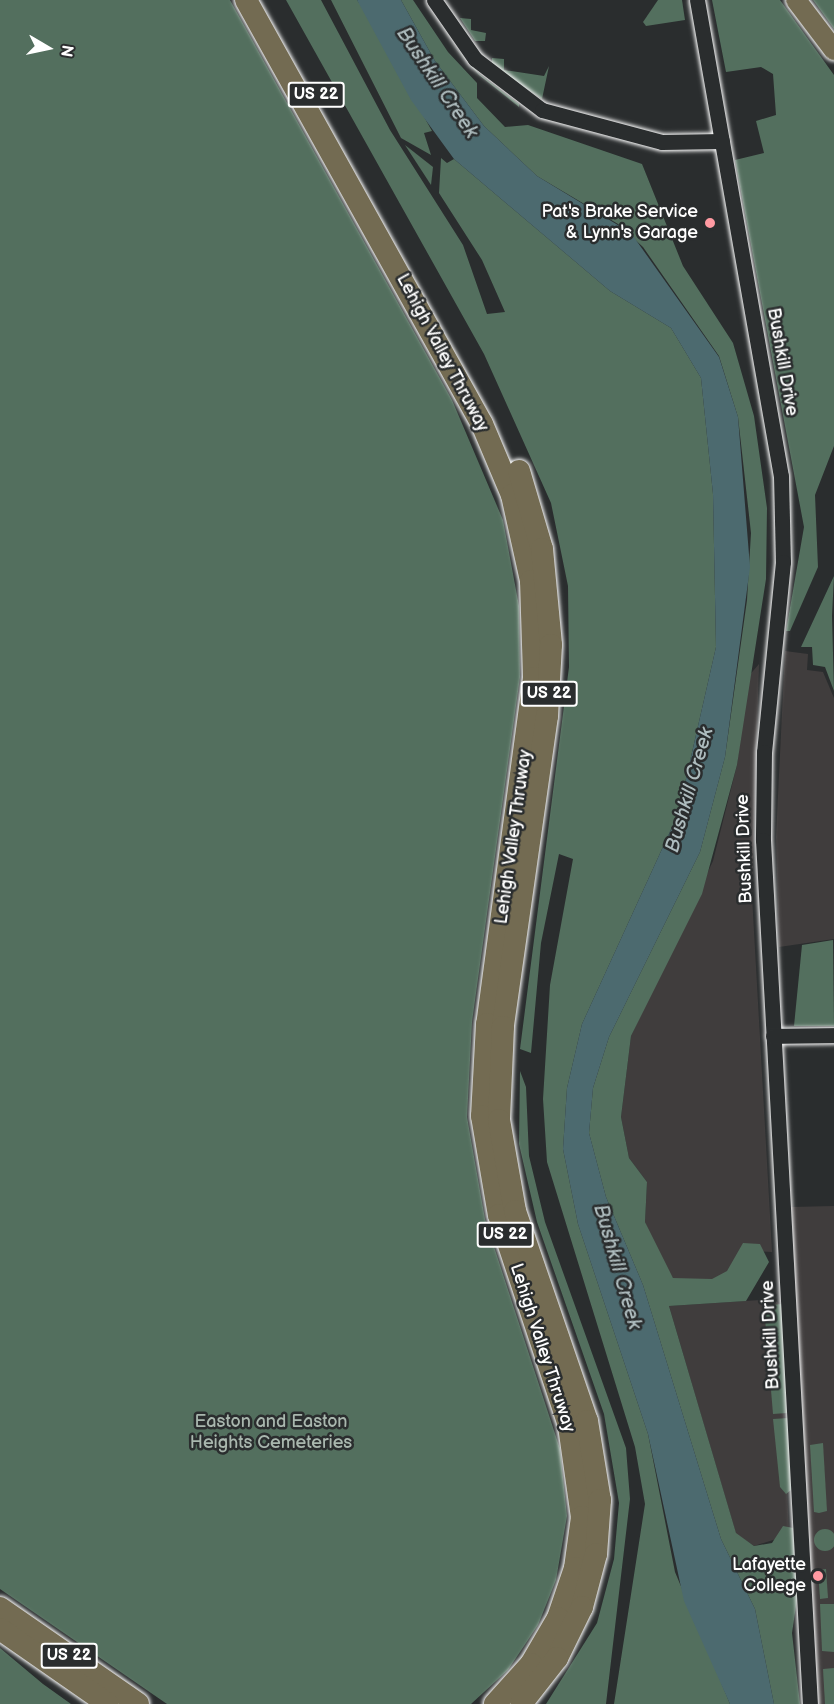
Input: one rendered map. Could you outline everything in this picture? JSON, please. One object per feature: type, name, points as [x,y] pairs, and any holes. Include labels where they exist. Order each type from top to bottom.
[{"type":"highway","name":"Lehigh Valley Thruway","points":[[246,0],[482,424],[512,495],[531,581],[534,678],[487,1024],[482,1116],[499,1215],[569,1425],[582,1517],[575,1568],[558,1618],[531,1664],[495,1704]]},
{"type":"highway","name":"Lehigh Valley Thruway","points":[[264,0],[501,430],[530,502],[546,572],[549,694],[503,1027],[499,1120],[515,1211],[587,1421],[600,1518],[592,1572],[575,1625],[521,1704]]},
{"type":"highway","name":"US 22","points":[[0,1608],[138,1704]]},
{"type":"highway","name":"US 22","points":[[0,1629],[108,1704]]},
{"type":"main road","points":[[796,0],[834,51]]},
{"type":"street","points":[[434,0],[475,59],[542,110],[662,142],[722,141]]},
{"type":"street","name":"Bushkill Drive","points":[[697,0],[782,493],[783,570],[763,780],[773,1036],[810,1704]]},
{"type":"street","points":[[773,1036],[834,1035]]},
{"type":"shaded area","points":[[785,651],[808,654],[807,670],[823,672],[834,698],[834,939],[779,947],[776,837]]},
{"type":"shaded area","points":[[759,664],[752,896],[772,1252],[753,1251],[725,1288],[673,1278],[658,1257],[645,1222],[647,1182],[629,1158],[621,1117],[631,1036],[713,861],[737,765],[747,678]]},
{"type":"shaded area","points":[[834,1206],[834,1704],[810,1704],[791,1207]]},
{"type":"shaded area","points":[[774,1299],[779,1304],[789,1535],[754,1546],[736,1534],[669,1306]]},
{"type":"green space","name":"Easton and Easton Heights Cemeteries","points":[[0,0],[230,0],[452,400],[503,520],[519,606],[520,677],[472,1022],[467,1117],[485,1219],[560,1449],[567,1516],[556,1580],[538,1625],[508,1670],[471,1704],[167,1704],[0,1589]]},
{"type":"green space","points":[[286,0],[321,0],[390,130],[463,245],[487,314],[505,312],[482,260],[439,193],[441,158],[447,163],[454,159],[610,291],[671,328],[701,378],[713,494],[716,647],[678,814],[582,1024],[567,1088],[563,1149],[578,1224],[648,1434],[675,1572],[730,1704],[614,1704],[645,1504],[635,1447],[547,1162],[543,1099],[550,985],[573,859],[559,854],[541,943],[531,1053],[520,1049],[569,667],[568,586],[551,503],[484,354]]},
{"type":"green space","points":[[331,0],[357,0],[362,7],[432,131],[424,133],[431,155],[401,138]]},
{"type":"green space","points":[[401,0],[413,0],[448,52],[477,83],[477,98],[505,127],[528,125],[642,164],[683,266],[733,343],[754,416],[767,508],[766,579],[737,765],[702,894],[631,1036],[621,1117],[629,1158],[647,1182],[645,1222],[673,1278],[712,1279],[727,1271],[743,1243],[760,1244],[769,1262],[746,1301],[669,1306],[736,1533],[754,1546],[772,1543],[783,1526],[793,1528],[797,1599],[792,1633],[800,1704],[774,1704],[755,1609],[721,1539],[643,1285],[606,1197],[589,1133],[593,1088],[609,1037],[700,852],[725,757],[747,600],[751,533],[738,417],[719,356],[643,247],[618,224],[537,176],[484,126],[435,61]]},
{"type":"green space","points":[[658,0],[682,0],[685,20],[646,26],[643,22]]},
{"type":"green space","points":[[712,0],[780,0],[834,75],[834,446],[815,495],[818,567],[790,631],[786,631],[804,527],[735,160],[764,153],[756,121],[776,115],[773,74],[761,67],[726,72]]},
{"type":"green space","points":[[813,0],[834,0],[834,29]]},
{"type":"green space","points":[[460,18],[471,19],[471,30],[486,33],[485,41],[475,41]]},
{"type":"green space","points":[[450,42],[479,74],[519,104],[519,107],[479,75]]},
{"type":"green space","points":[[492,58],[504,59],[504,70],[544,76],[549,66],[542,99],[492,65]]},
{"type":"green space","points":[[405,145],[433,167],[431,185]]},
{"type":"green space","points":[[834,576],[832,616],[834,691],[825,667],[813,665],[812,647],[801,647]]},
{"type":"green space","points":[[833,940],[834,1026],[794,1026],[802,945]]},
{"type":"green space","points":[[520,1071],[526,1087],[529,1156],[545,1222],[626,1448],[630,1499],[606,1704],[546,1704],[597,1623],[614,1559],[619,1503],[604,1414],[537,1222],[519,1144]]},
{"type":"green space","points":[[782,1304],[787,1413],[773,1414],[764,1306]]},
{"type":"green space","points":[[788,1418],[791,1490],[786,1494],[780,1487],[773,1419]]},
{"type":"green space","points":[[823,1443],[827,1511],[819,1513],[814,1512],[810,1445]]},
{"type":"green space","points":[[825,1529],[833,1532],[836,1540],[833,1548],[825,1551],[817,1548],[814,1540],[817,1532]]},
{"type":"green space","points":[[826,1569],[828,1598],[820,1599],[818,1570]]},
{"type":"green space","points":[[820,1604],[834,1604],[834,1652],[822,1651]]},
{"type":"green space","points":[[0,1648],[43,1684],[71,1704],[0,1704]]},
{"type":"green space","points":[[834,1668],[834,1704],[825,1704],[823,1669]]},
{"type":"water","name":"Bushkill Creek","points":[[357,0],[401,0],[435,61],[484,126],[537,176],[631,233],[719,357],[738,417],[750,567],[725,757],[700,852],[609,1037],[593,1088],[589,1133],[606,1197],[643,1285],[721,1539],[755,1609],[774,1704],[730,1704],[684,1601],[648,1434],[578,1224],[563,1149],[567,1088],[582,1024],[678,814],[716,647],[713,494],[701,378],[671,328],[610,291],[454,159],[411,100]]},
{"type":"place","name":"Pat's Brake Service & Lynn's Garage","points":[[710,223]]},
{"type":"place","name":"Lafayette College","points":[[818,1576]]}]
